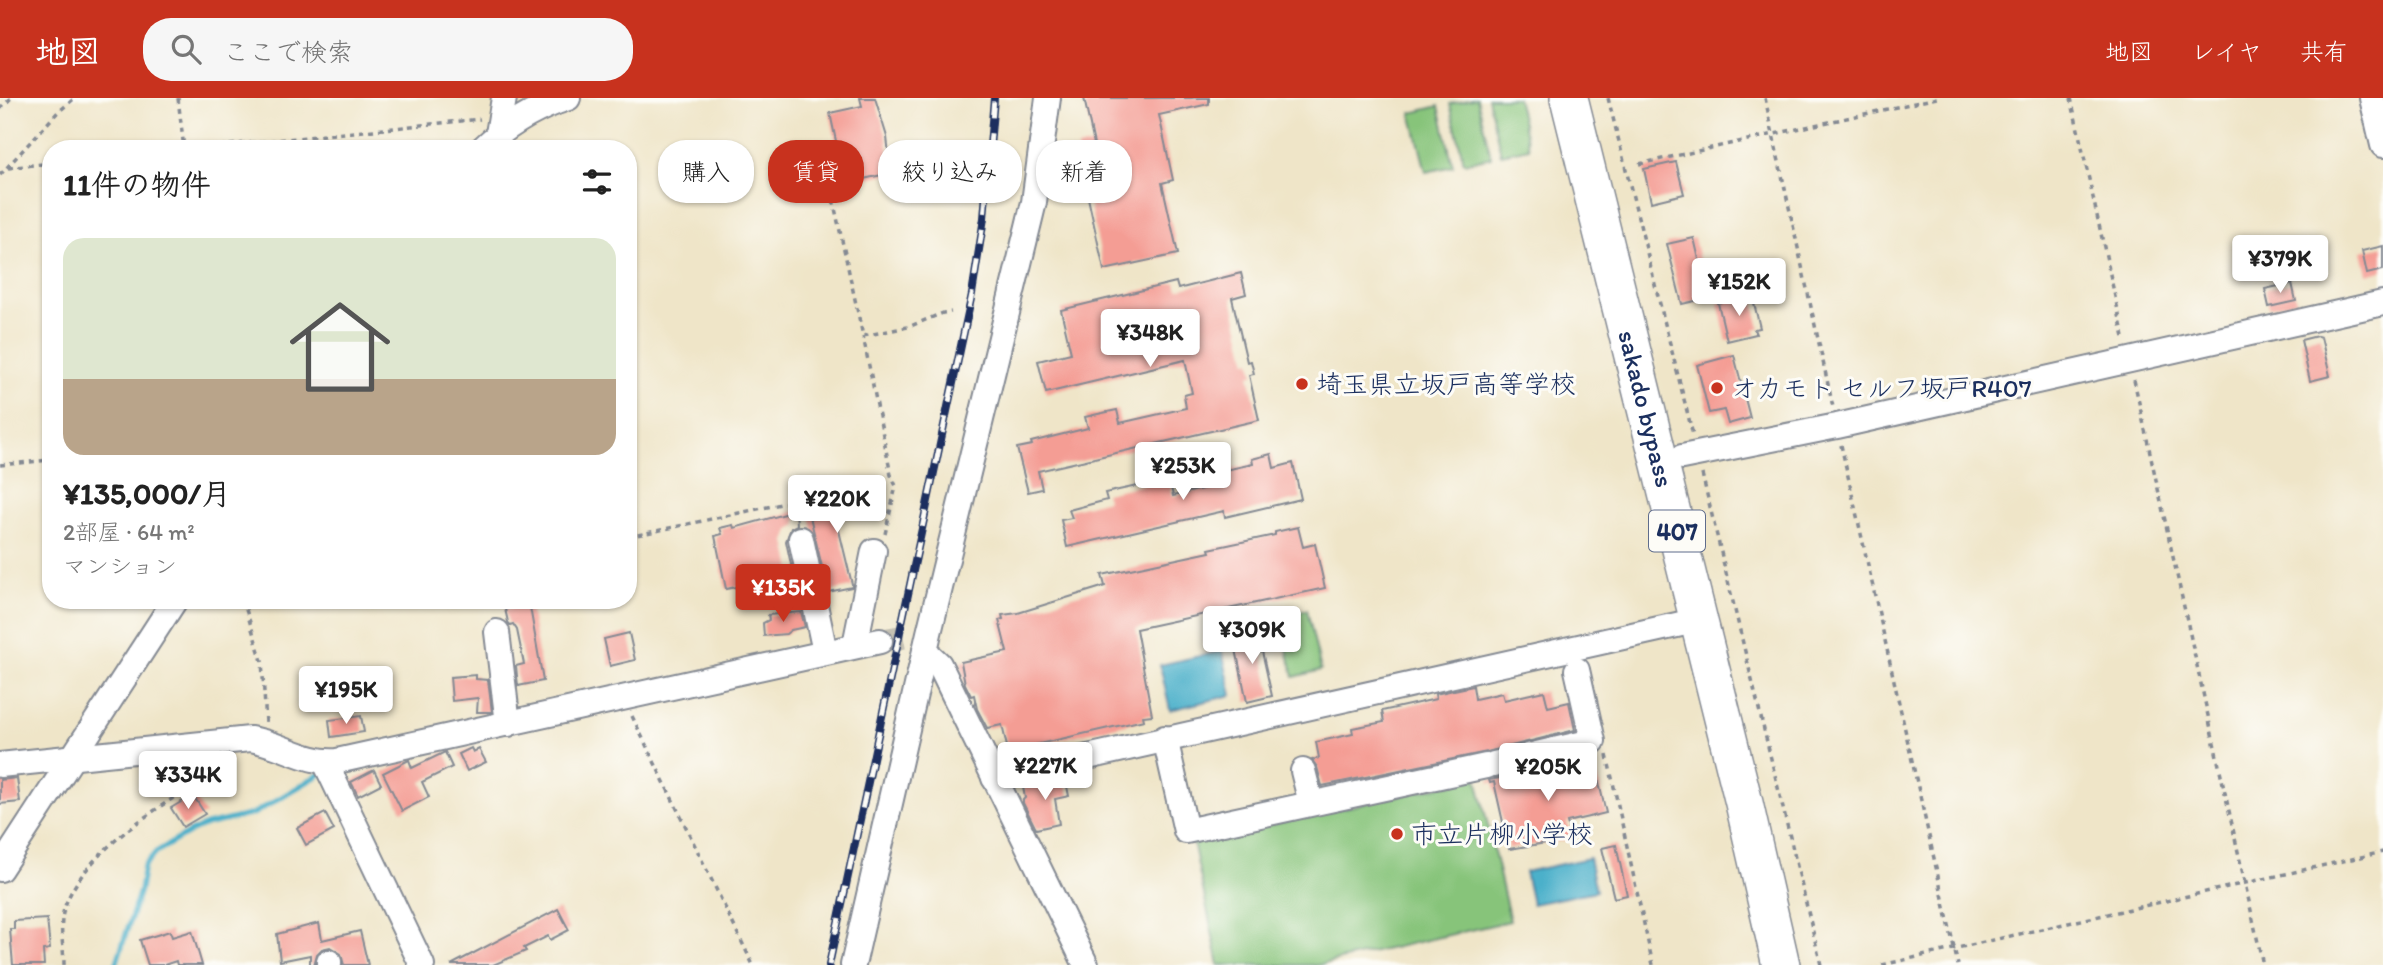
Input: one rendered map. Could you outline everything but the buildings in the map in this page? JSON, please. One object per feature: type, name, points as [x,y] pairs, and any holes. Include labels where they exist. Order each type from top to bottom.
[{"type":"highway","name":"sakado bypass","points":[[1569,98],[1699,620],[1781,965]]},
{"type":"highway","name":"sakado bypass","points":[[1593,98],[1693,457],[1804,965]]},
{"type":"street","points":[[490,140],[504,98]]},
{"type":"street","points":[[492,140],[552,103],[568,98]]},
{"type":"street","points":[[853,965],[921,640],[1034,202],[1048,98]]},
{"type":"street","points":[[2372,98],[2383,145]]},
{"type":"street","points":[[1693,457],[2383,303]]},
{"type":"street","points":[[801,539],[825,652]]},
{"type":"street","points":[[855,645],[874,551]]},
{"type":"street","points":[[0,869],[169,609]]},
{"type":"street","points":[[994,778],[1699,620]]},
{"type":"street","points":[[497,632],[508,724]]},
{"type":"street","points":[[921,640],[939,664],[1086,965]]},
{"type":"street","points":[[0,765],[250,739],[265,741],[315,761],[325,762],[880,641]]},
{"type":"street","points":[[1165,738],[1186,831],[1593,741],[1577,670]]},
{"type":"street","points":[[325,762],[422,965]]},
{"type":"street","points":[[1303,771],[1311,803]]},
{"type":"path","points":[[0,109],[11,98]]},
{"type":"path","points":[[0,176],[57,113],[75,98]]},
{"type":"path","points":[[178,98],[183,140]]},
{"type":"path","points":[[1608,98],[1693,457],[1821,965]]},
{"type":"path","points":[[1765,98],[1958,965]]},
{"type":"path","points":[[1639,164],[1937,98]]},
{"type":"path","points":[[2071,98],[2263,965]]},
{"type":"path","points":[[278,140],[484,119],[490,140]]},
{"type":"path","points":[[6,168],[42,164]]},
{"type":"path","points":[[834,203],[891,475],[896,486],[884,541],[880,548],[874,551]]},
{"type":"path","points":[[863,336],[908,327],[943,313],[951,313]]},
{"type":"path","points":[[0,465],[42,461]]},
{"type":"path","points":[[637,535],[883,482],[891,475]]},
{"type":"path","points":[[64,965],[62,917],[74,886],[88,868],[134,826],[207,777],[261,748],[265,741],[267,713],[262,661],[246,609]]},
{"type":"path","points":[[624,698],[754,965]]},
{"type":"path","points":[[1606,752],[1653,965]]},
{"type":"path","points":[[1882,965],[2244,881],[2383,852]]},
{"type":"green space","points":[[1477,98],[1491,157],[1464,163],[1450,104]]},
{"type":"green space","points":[[1488,98],[1517,98],[1529,148],[1501,154]]},
{"type":"green space","points":[[1439,106],[1453,166],[1426,172],[1411,113]]},
{"type":"green space","points":[[1307,610],[1321,670],[1294,677],[1279,617]]},
{"type":"green space","points":[[1477,778],[1510,921],[1318,965],[1219,965],[1193,842]]},
{"type":"water","points":[[1222,651],[1232,695],[1170,710],[1160,665]]},
{"type":"water","points":[[1589,858],[1596,891],[1532,904],[1525,872]]},
{"type":"waterway","points":[[116,965],[140,890],[144,866],[156,852],[206,825],[253,814],[322,773]]},
{"type":"tunnel","points":[[880,641],[908,636]]},
{"type":"railway","points":[[829,965],[972,294],[984,218],[994,98]]},
{"type":"place","name":"埼玉県立坂戸高等学校","points":[[1302,384]]},
{"type":"place","name":"オカモト セルフ坂戸R407","points":[[1717,388]]},
{"type":"place","name":"市立片柳小学校","points":[[1397,834]]}]
